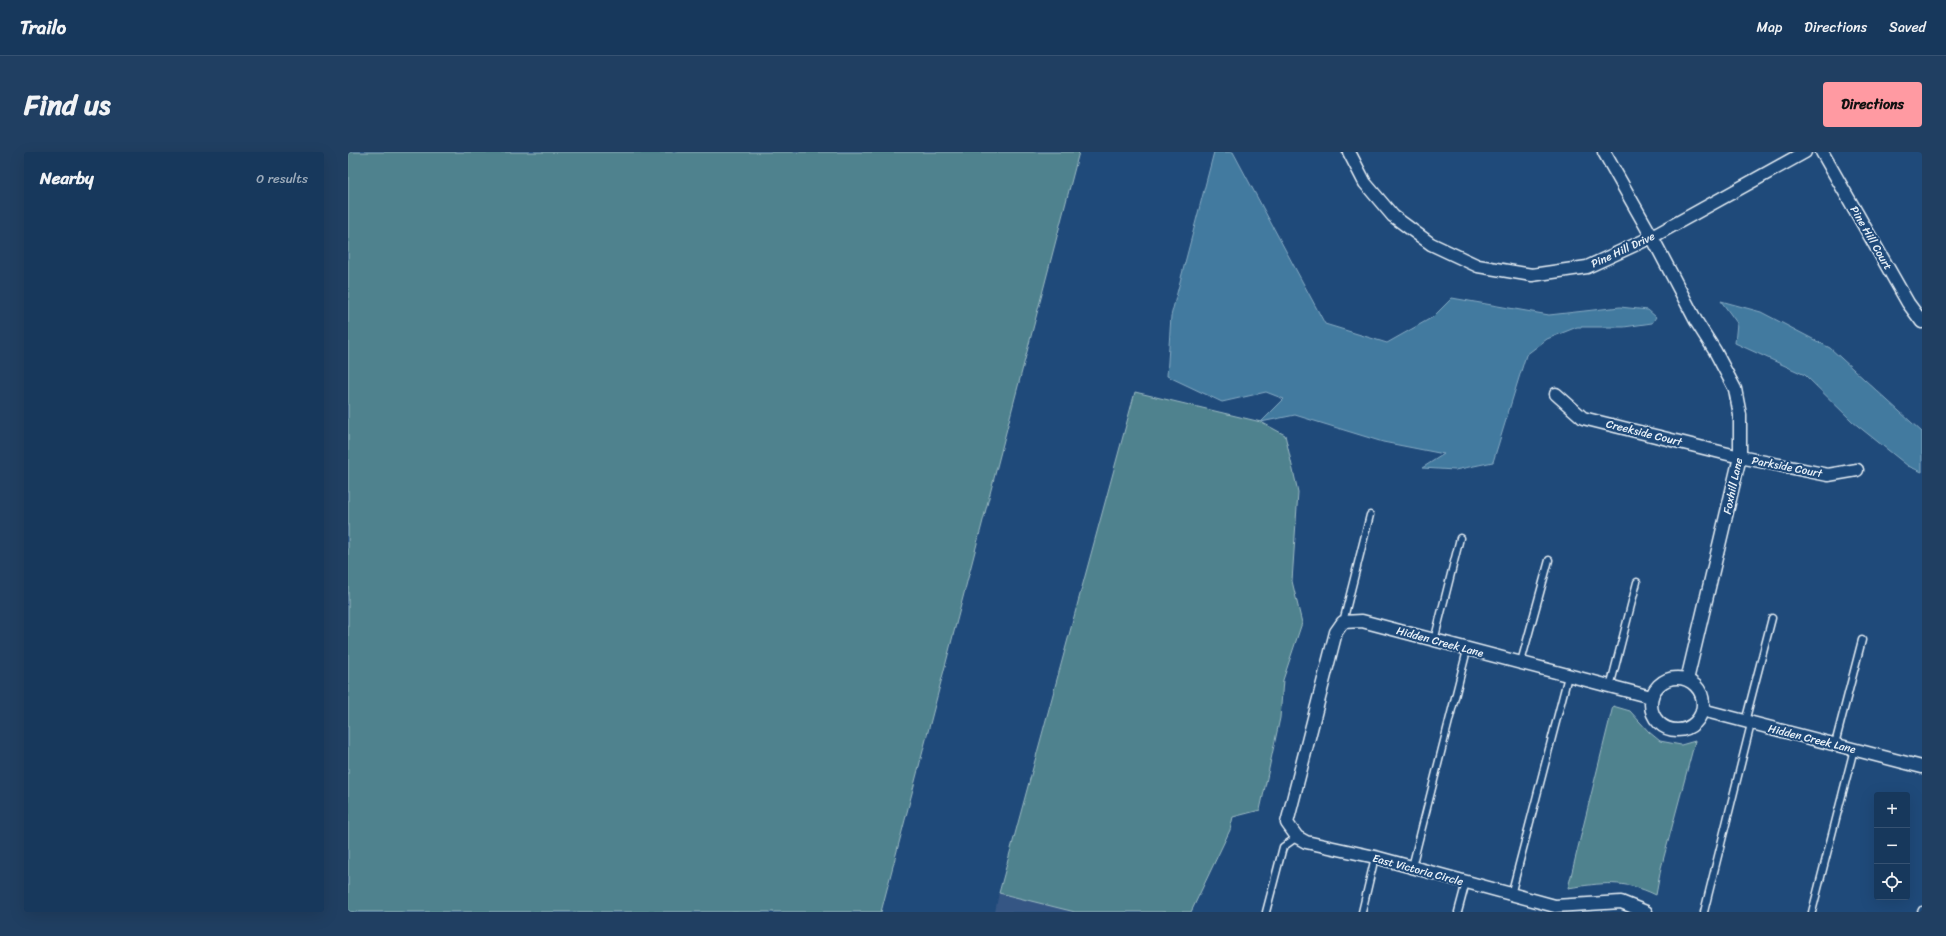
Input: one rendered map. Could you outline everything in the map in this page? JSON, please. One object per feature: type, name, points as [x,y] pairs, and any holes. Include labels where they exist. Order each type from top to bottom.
[{"type":"street","name":"Pine Hill Drive","points":[[1349,152],[1365,183],[1392,216],[1431,244],[1478,266],[1532,275],[1587,267],[1652,237],[1805,152]]},
{"type":"street","name":"Foxhill Lane","points":[[1604,152],[1652,237],[1696,321],[1715,350],[1735,389],[1740,415],[1740,457],[1687,680]]},
{"type":"street","name":"Pine Hill Court","points":[[1822,152],[1908,303],[1922,322]]},
{"type":"street","name":"Creekside Court","points":[[1556,394],[1583,418],[1740,457]]},
{"type":"street","name":"Parkside Court","points":[[1740,457],[1828,475],[1857,470]]},
{"type":"street","points":[[1297,837],[1287,822],[1308,734],[1336,632],[1343,622]]},
{"type":"street","name":"Hidden Creek Lane","points":[[1343,622],[1362,622],[1467,650],[1521,662],[1568,676],[1651,697]]},
{"type":"street","points":[[1670,679],[1687,680],[1695,686],[1700,693],[1703,701],[1702,710],[1694,724],[1683,730],[1670,730],[1656,721],[1650,706],[1651,697],[1655,689],[1670,679]]},
{"type":"street","name":"Hidden Creek Lane","points":[[1702,710],[1922,767]]},
{"type":"street","name":"East Victoria Circle","points":[[1297,837],[1306,842],[1375,857],[1466,882],[1555,909],[1621,902],[1646,912]]},
{"type":"lane","points":[[1343,622],[1370,515]]},
{"type":"lane","points":[[1434,641],[1460,538]]},
{"type":"lane","points":[[1521,662],[1549,560]]},
{"type":"lane","points":[[1610,686],[1637,582]]},
{"type":"lane","points":[[1704,912],[1772,618]]},
{"type":"lane","points":[[1835,744],[1862,640]]},
{"type":"lane","points":[[1412,867],[1416,843],[1467,650]]},
{"type":"lane","points":[[1511,895],[1568,676]]},
{"type":"lane","points":[[1812,912],[1854,749]]},
{"type":"lane","points":[[1266,912],[1284,847],[1297,837]]},
{"type":"lane","points":[[1362,912],[1375,857]]},
{"type":"lane","points":[[1458,912],[1466,882]]},
{"type":"shaded area","points":[[1214,152],[1233,152],[1325,324],[1387,343],[1433,317],[1452,298],[1549,315],[1620,307],[1648,310],[1656,317],[1652,323],[1624,327],[1577,327],[1547,339],[1526,355],[1493,462],[1455,470],[1422,468],[1444,454],[1383,442],[1295,415],[1261,422],[1284,399],[1266,392],[1222,402],[1167,376],[1171,316]]},
{"type":"shaded area","points":[[1721,301],[1761,312],[1830,348],[1922,432],[1922,472],[1908,466],[1853,422],[1805,375],[1735,343],[1737,323]]},
{"type":"shaded area","points":[[999,893],[1075,912],[995,912]]},
{"type":"green space","points":[[348,152],[1079,152],[881,912],[348,912]]},
{"type":"green space","points":[[1135,392],[1261,422],[1285,435],[1298,492],[1292,581],[1302,623],[1283,680],[1280,718],[1260,810],[1233,817],[1230,830],[1191,912],[1075,912],[999,893]]},
{"type":"green space","points":[[1613,706],[1630,711],[1649,732],[1660,741],[1681,745],[1695,741],[1661,868],[1656,895],[1633,886],[1623,884],[1602,884],[1568,888]]}]
